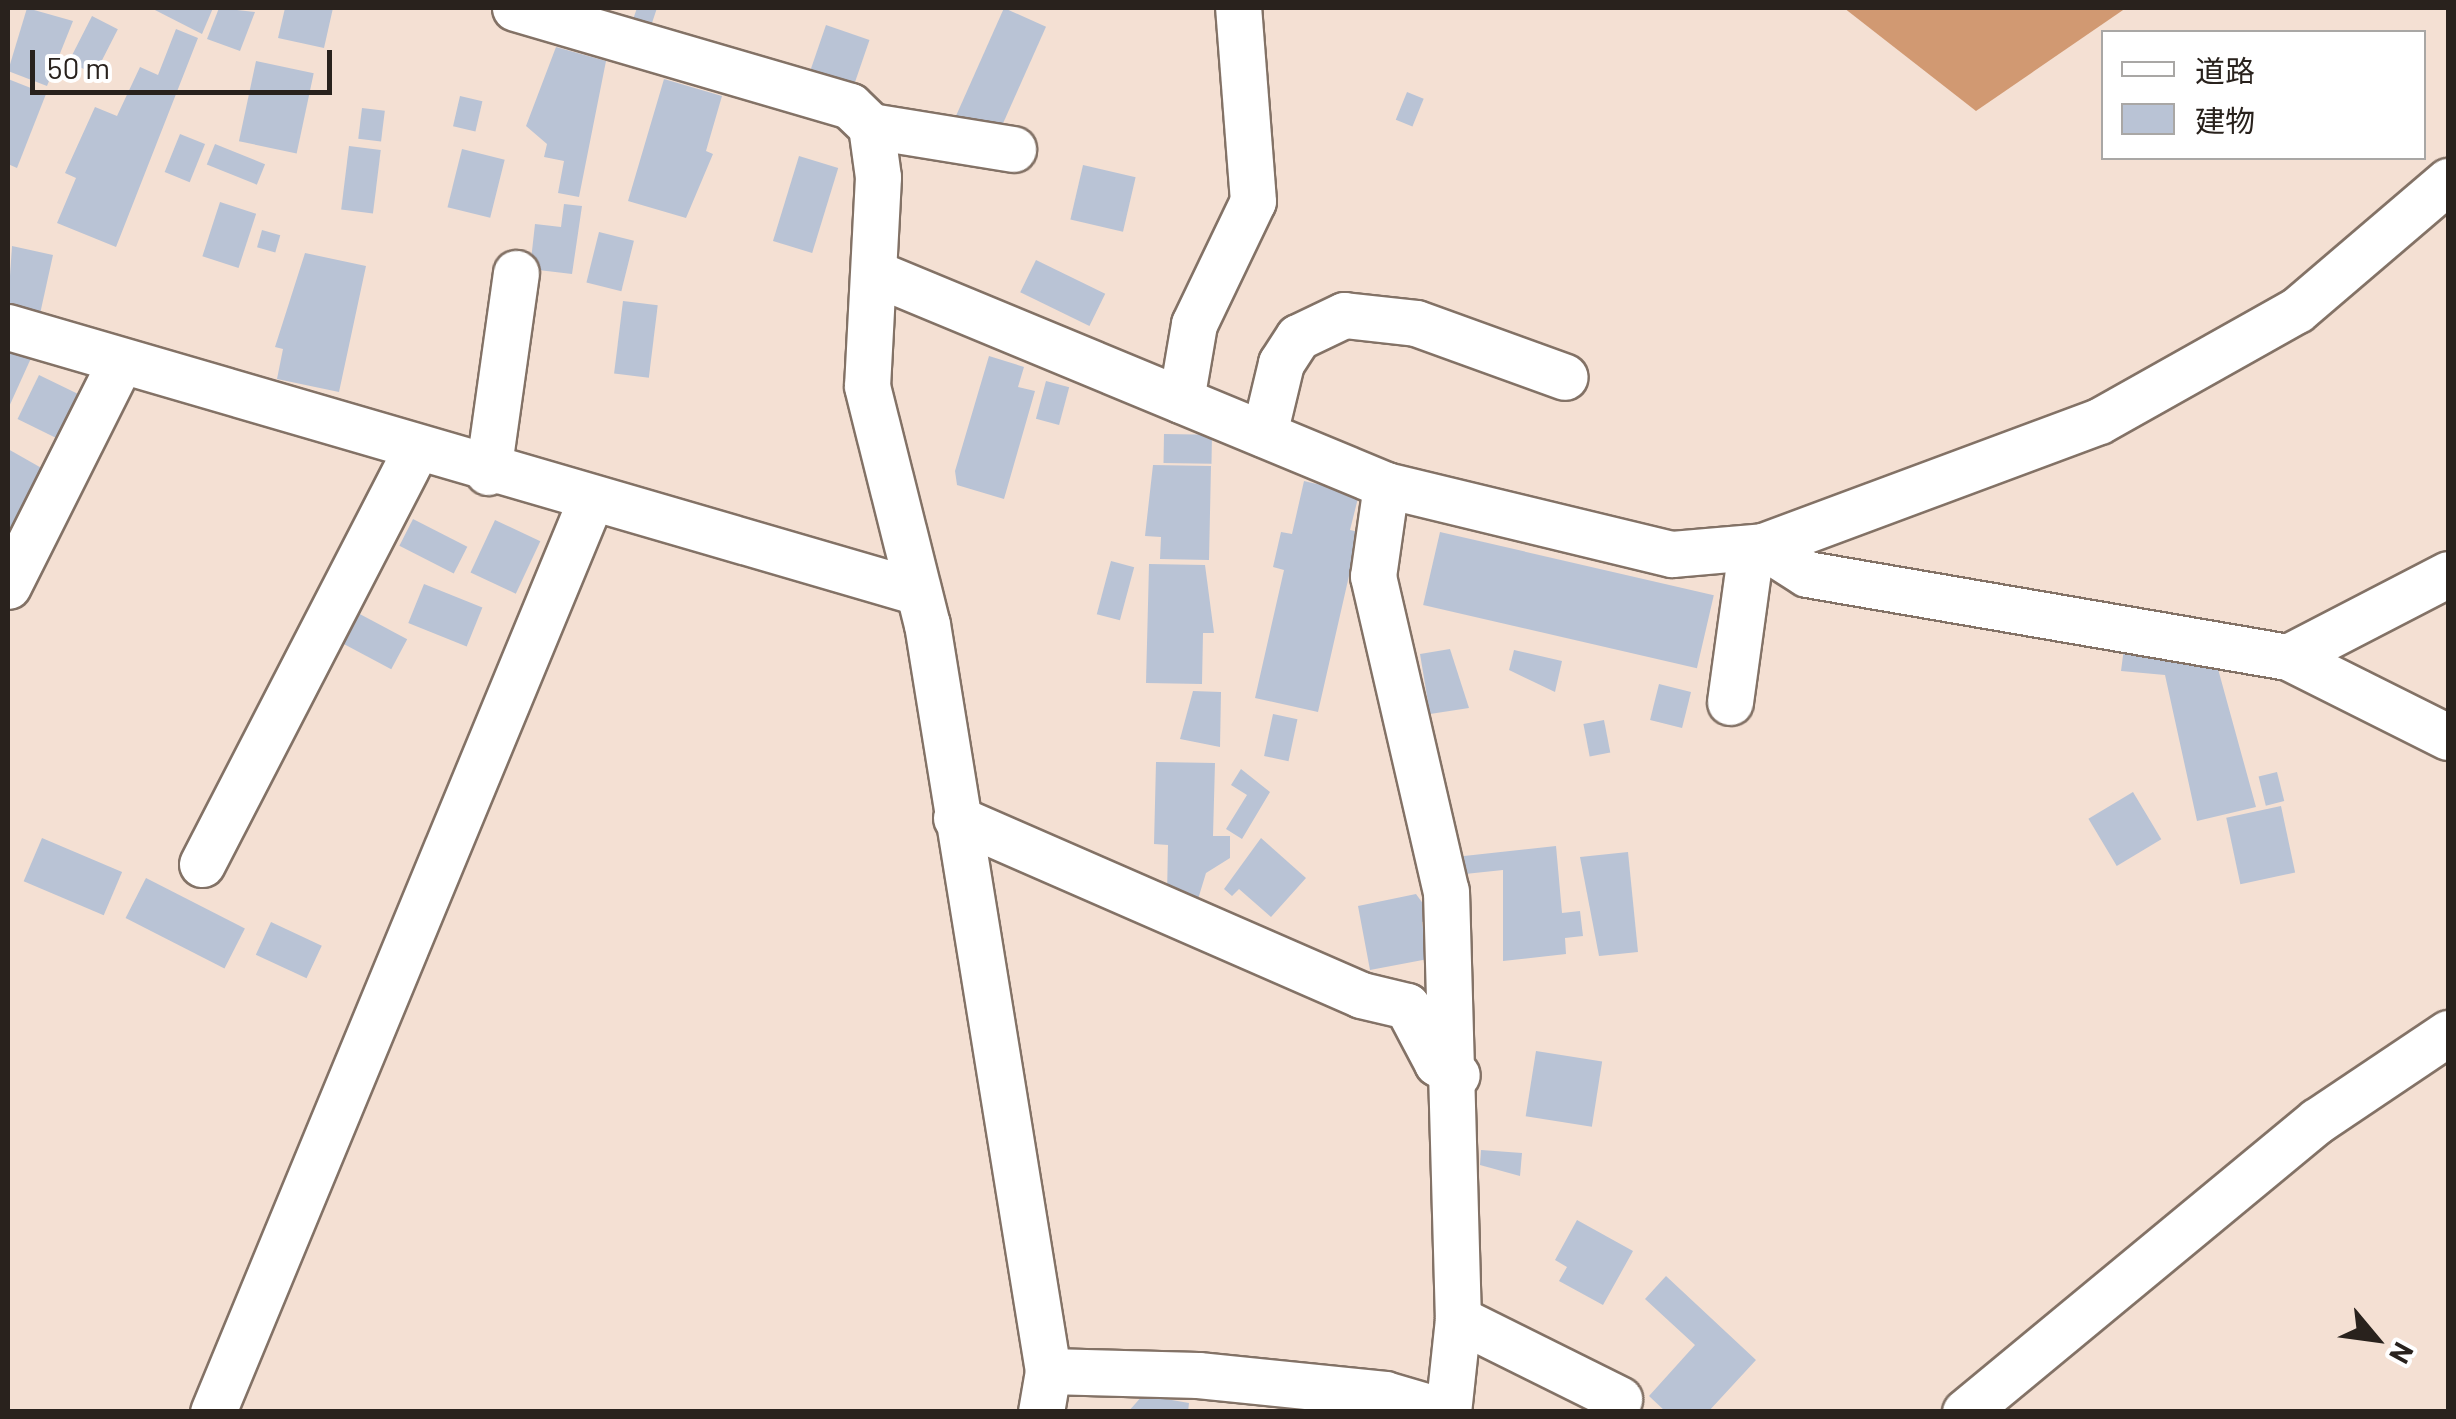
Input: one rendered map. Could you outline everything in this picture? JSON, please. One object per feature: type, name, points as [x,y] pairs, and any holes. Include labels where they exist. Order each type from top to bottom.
[{"type":"street","points":[[515,8],[850,106],[872,126],[1013,149]]},
{"type":"street","points":[[1181,400],[1194,324],[1253,201],[1238,8]]},
{"type":"street","points":[[872,126],[876,274],[867,386],[916,591],[956,818],[1044,1392],[1198,1375],[1384,1394],[1447,1412],[1458,1319],[1456,1075],[1446,891],[1374,576],[1386,485]]},
{"type":"street","points":[[876,274],[1386,485],[1672,554],[1757,547],[2098,421],[2298,310],[2448,182]]},
{"type":"street","points":[[488,472],[516,273]]},
{"type":"street","points":[[1264,434],[1290,350],[1316,324],[1344,315],[1416,323],[1565,377]]},
{"type":"street","points":[[8,328],[590,502],[916,591]]},
{"type":"street","points":[[8,586],[120,362]]},
{"type":"street","points":[[202,864],[416,450]]},
{"type":"street","points":[[213,1412],[590,502]]},
{"type":"street","points":[[1757,547],[1808,574],[2288,657],[2448,737]]},
{"type":"street","points":[[1730,702],[1757,547]]},
{"type":"street","points":[[2288,657],[2448,574]]},
{"type":"street","points":[[956,818],[1362,995],[1407,1006],[1437,1063],[1456,1075]]},
{"type":"street","points":[[1965,1412],[2317,1121],[2448,1033]]},
{"type":"street","points":[[1458,1319],[1618,1399]]},
{"type":"shaded area","points":[[1844,8],[2126,8],[1976,111]]},
{"type":"building","points":[[27,8],[73,21],[47,86],[8,71]]},
{"type":"building","points":[[151,8],[213,8],[202,34]]},
{"type":"building","points":[[219,8],[255,12],[240,51],[207,39]]},
{"type":"building","points":[[285,8],[333,8],[324,48],[278,38]]},
{"type":"building","points":[[637,8],[657,8],[648,35],[630,28]]},
{"type":"building","points":[[1004,8],[1046,27],[998,135],[956,117]]},
{"type":"building","points":[[92,16],[118,29],[95,75],[69,61]]},
{"type":"building","points":[[826,25],[869,40],[851,93],[808,78]]},
{"type":"building","points":[[176,29],[198,38],[116,247],[57,223],[76,178],[65,173],[95,107],[117,116],[140,67],[158,75]]},
{"type":"building","points":[[556,47],[606,61],[579,197],[558,193],[564,161],[544,157],[547,144],[526,126]]},
{"type":"building","points":[[256,61],[314,73],[297,153],[239,141]]},
{"type":"building","points":[[8,79],[46,94],[17,168],[8,164]]},
{"type":"building","points":[[664,79],[722,96],[706,151],[713,154],[686,218],[628,201]]},
{"type":"building","points":[[1407,92],[1424,99],[1412,127],[1396,120]]},
{"type":"building","points":[[460,96],[482,101],[475,131],[453,126]]},
{"type":"building","points":[[362,108],[385,111],[381,142],[358,139]]},
{"type":"building","points":[[180,134],[205,144],[190,182],[165,172]]},
{"type":"building","points":[[215,144],[265,164],[257,185],[207,164]]},
{"type":"building","points":[[349,146],[381,150],[373,213],[341,210]]},
{"type":"building","points":[[462,149],[505,160],[490,218],[447,207]]},
{"type":"building","points":[[799,156],[838,168],[812,253],[773,241]]},
{"type":"building","points":[[1083,165],[1136,177],[1123,232],[1070,220]]},
{"type":"building","points":[[220,202],[256,214],[239,268],[202,256]]},
{"type":"building","points":[[564,204],[582,206],[572,274],[530,269],[535,224],[561,227]]},
{"type":"building","points":[[262,230],[280,235],[275,253],[257,247]]},
{"type":"building","points":[[599,232],[634,241],[621,291],[586,282]]},
{"type":"building","points":[[12,246],[53,255],[40,314],[8,306]]},
{"type":"building","points":[[305,253],[366,266],[339,392],[277,379],[283,349],[275,347]]},
{"type":"building","points":[[1036,260],[1105,294],[1089,326],[1020,292]]},
{"type":"building","points":[[623,301],[658,305],[649,378],[614,373]]},
{"type":"building","points":[[8,345],[32,356],[8,409]]},
{"type":"building","points":[[989,356],[1024,367],[1018,387],[1035,391],[1004,499],[957,485],[955,471]]},
{"type":"building","points":[[39,375],[78,394],[56,438],[18,419]]},
{"type":"building","points":[[1046,381],[1069,387],[1059,425],[1036,419]]},
{"type":"building","points":[[1164,434],[1212,435],[1211,464],[1163,463]]},
{"type":"building","points":[[8,449],[45,470],[8,540]]},
{"type":"building","points":[[1153,465],[1211,466],[1209,560],[1160,559],[1161,537],[1145,536]]},
{"type":"building","points":[[1304,481],[1359,494],[1350,530],[1359,532],[1318,712],[1255,698],[1284,570],[1273,567],[1281,532],[1292,534]]},
{"type":"building","points":[[413,519],[467,547],[454,573],[399,546]]},
{"type":"building","points":[[495,520],[540,541],[516,594],[470,573]]},
{"type":"building","points":[[1440,532],[1714,595],[1697,668],[1423,605]]},
{"type":"building","points":[[1111,561],[1134,567],[1120,620],[1097,614]]},
{"type":"building","points":[[1149,564],[1205,565],[1214,633],[1203,633],[1202,684],[1146,683]]},
{"type":"building","points":[[424,584],[482,608],[467,647],[408,623]]},
{"type":"building","points":[[356,612],[407,639],[391,669],[340,642]]},
{"type":"building","points":[[2124,648],[2215,658],[2256,807],[2197,821],[2165,675],[2121,671]]},
{"type":"building","points":[[1450,649],[1469,708],[1430,714],[1420,654]]},
{"type":"building","points":[[1514,650],[1562,661],[1555,692],[1509,670]]},
{"type":"building","points":[[1659,684],[1691,692],[1682,728],[1650,720]]},
{"type":"building","points":[[1193,691],[1221,692],[1220,747],[1180,739]]},
{"type":"building","points":[[1273,714],[1297,719],[1289,761],[1264,756]]},
{"type":"building","points":[[1604,720],[1610,752],[1590,756],[1583,724]]},
{"type":"building","points":[[1156,762],[1215,763],[1213,836],[1230,836],[1230,858],[1206,873],[1195,909],[1167,895],[1168,845],[1154,844]]},
{"type":"building","points":[[1241,769],[1270,792],[1242,839],[1226,829],[1247,795],[1231,785]]},
{"type":"building","points":[[2277,772],[2284,801],[2266,806],[2259,777]]},
{"type":"building","points":[[2133,792],[2161,839],[2117,866],[2088,819]]},
{"type":"building","points":[[2281,806],[2295,873],[2240,884],[2226,818]]},
{"type":"building","points":[[42,838],[122,872],[104,915],[24,881]]},
{"type":"building","points":[[1261,838],[1306,878],[1271,917],[1239,889],[1232,896],[1224,889]]},
{"type":"building","points":[[1556,846],[1562,913],[1580,911],[1583,936],[1565,938],[1566,954],[1503,961],[1503,870],[1465,874],[1464,856]]},
{"type":"building","points":[[1628,852],[1638,952],[1599,956],[1580,857]]},
{"type":"building","points":[[146,878],[245,928],[224,968],[126,918]]},
{"type":"building","points":[[1416,894],[1435,920],[1422,922],[1428,959],[1370,970],[1358,906]]},
{"type":"building","points":[[271,922],[322,946],[307,978],[256,955]]},
{"type":"building","points":[[1536,1051],[1602,1061],[1592,1127],[1526,1116]]},
{"type":"building","points":[[1481,1150],[1522,1153],[1520,1176],[1480,1165]]},
{"type":"building","points":[[1577,1220],[1633,1251],[1603,1305],[1559,1281],[1567,1267],[1555,1260]]},
{"type":"building","points":[[1666,1276],[1756,1360],[1708,1412],[1666,1412],[1649,1396],[1695,1345],[1645,1299]]},
{"type":"building","points":[[1143,1395],[1189,1403],[1188,1412],[1128,1412]]}]
